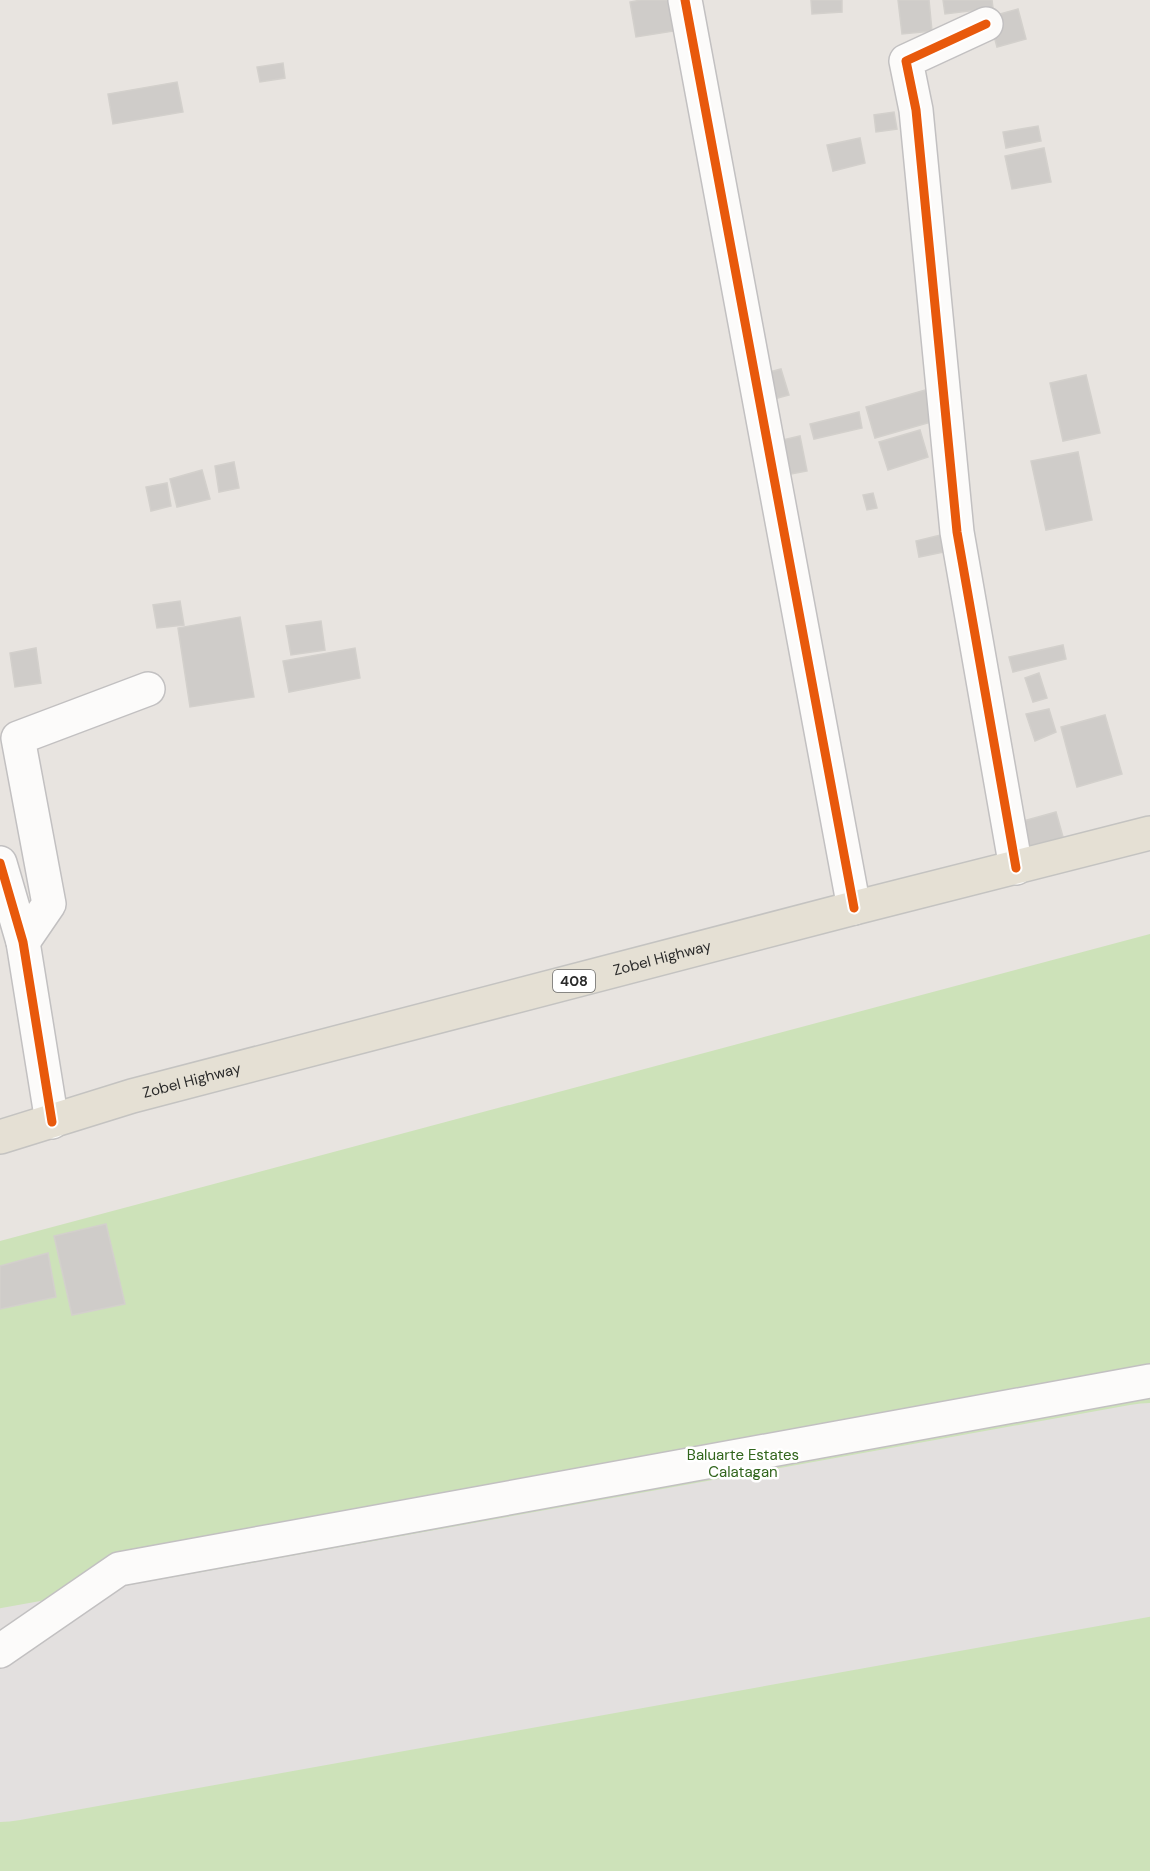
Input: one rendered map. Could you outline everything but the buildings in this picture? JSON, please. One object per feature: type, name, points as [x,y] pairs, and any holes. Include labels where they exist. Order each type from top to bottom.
[{"type":"main road","name":"Zobel Highway","points":[[0,1137],[132,1096],[1150,833]]},
{"type":"street","points":[[685,0],[855,908]]},
{"type":"street","points":[[986,24],[906,61],[916,110],[957,532],[1017,868]]},
{"type":"street","points":[[23,942],[49,904],[18,738],[148,688]]},
{"type":"street","points":[[0,863],[23,942],[52,1122]]},
{"type":"street","points":[[0,1651],[119,1569],[1150,1381]]},
{"type":"green space","name":"Baluarte Estates Calatagan","points":[[1150,934],[1150,1871],[0,1871],[0,1241]]},
{"type":"runway","points":[[0,1716],[1150,1509]]},
{"type":"cycle path","points":[[685,0],[854,908]]},
{"type":"cycle path","points":[[986,24],[906,61],[916,110],[957,532],[1016,868]]},
{"type":"cycle path","points":[[0,863],[23,942],[52,1122]]}]
